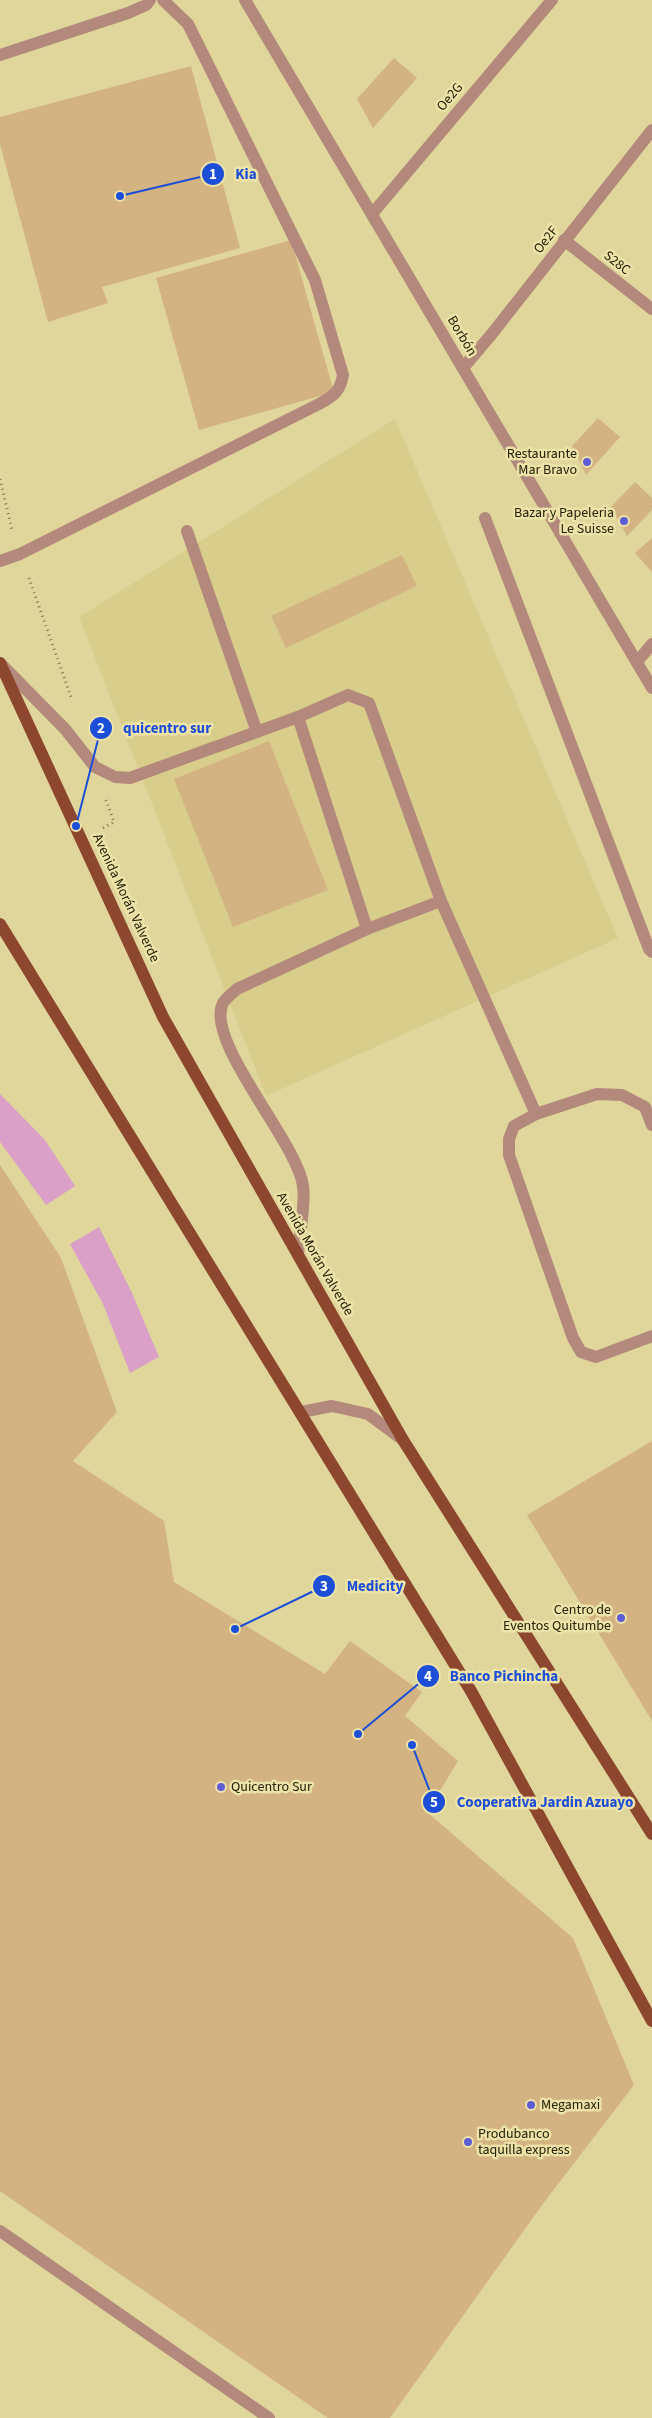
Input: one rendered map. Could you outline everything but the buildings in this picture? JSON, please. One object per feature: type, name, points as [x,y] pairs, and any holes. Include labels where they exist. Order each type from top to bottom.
[{"type":"main road","name":"Avenida Morán Valverde","points":[[0,663],[163,1017],[403,1440],[652,1834]]},
{"type":"main road","points":[[0,924],[158,1185],[301,1412],[471,1691],[652,2021]]},
{"type":"street","points":[[0,55],[128,13],[146,6],[150,0]]},
{"type":"street","points":[[0,561],[20,554],[321,403],[337,394],[341,386],[343,375],[315,280],[188,24],[163,0]]},
{"type":"street","name":"Borbón","points":[[245,0],[652,688]]},
{"type":"street","name":"Oe2G","points":[[372,214],[552,0]]},
{"type":"street","name":"Oe2F","points":[[463,368],[652,130]]},
{"type":"street","name":"S28C","points":[[564,240],[652,309]]},
{"type":"street","points":[[485,518],[652,952]]},
{"type":"street","points":[[187,530],[257,732]]},
{"type":"street","points":[[637,662],[652,644]]},
{"type":"street","points":[[0,663],[64,729],[95,767],[115,777],[130,778],[298,717],[348,695],[369,703],[441,900],[536,1114]]},
{"type":"street","points":[[298,717],[367,929]]},
{"type":"street","points":[[298,1255],[304,1186],[289,1152],[237,1064],[223,1030],[221,1013],[224,1003],[237,989],[367,929],[441,900]]},
{"type":"street","points":[[652,1125],[645,1108],[622,1095],[597,1094],[536,1114],[514,1126],[510,1139],[509,1155],[573,1338],[582,1352],[596,1357],[652,1336]]},
{"type":"street","points":[[301,1412],[332,1406],[368,1414],[403,1440]]},
{"type":"street","points":[[0,2231],[269,2418]]},
{"type":"path","points":[[0,479],[7,515],[72,702]]},
{"type":"path","points":[[95,767],[114,822]]},
{"type":"shaded area","points":[[395,419],[618,938],[266,1096],[79,617]]},
{"type":"shaded area","points":[[0,1094],[45,1140],[75,1186],[46,1205],[0,1142]]},
{"type":"shaded area","points":[[99,1227],[132,1293],[159,1357],[130,1373],[103,1304],[70,1244]]},
{"type":"place","name":"Kia","points":[[120,196]]},
{"type":"place","name":"Restaurante Mar Bravo","points":[[587,462]]},
{"type":"place","name":"Bazar y Papeleria Le Suisse","points":[[624,521]]},
{"type":"place","name":"quicentro sur","points":[[76,826]]},
{"type":"place","name":"Centro de Eventos Quitumbe","points":[[621,1618]]},
{"type":"place","name":"Medicity","points":[[235,1629]]},
{"type":"place","name":"Banco Pichincha","points":[[358,1734]]},
{"type":"place","name":"Cooperativa Jardin Azuayo","points":[[412,1745]]},
{"type":"place","name":"Quicentro Sur","points":[[221,1787]]},
{"type":"place","name":"Megamaxi","points":[[531,2105]]},
{"type":"place","name":"Produbanco taquilla express","points":[[468,2142]]}]
